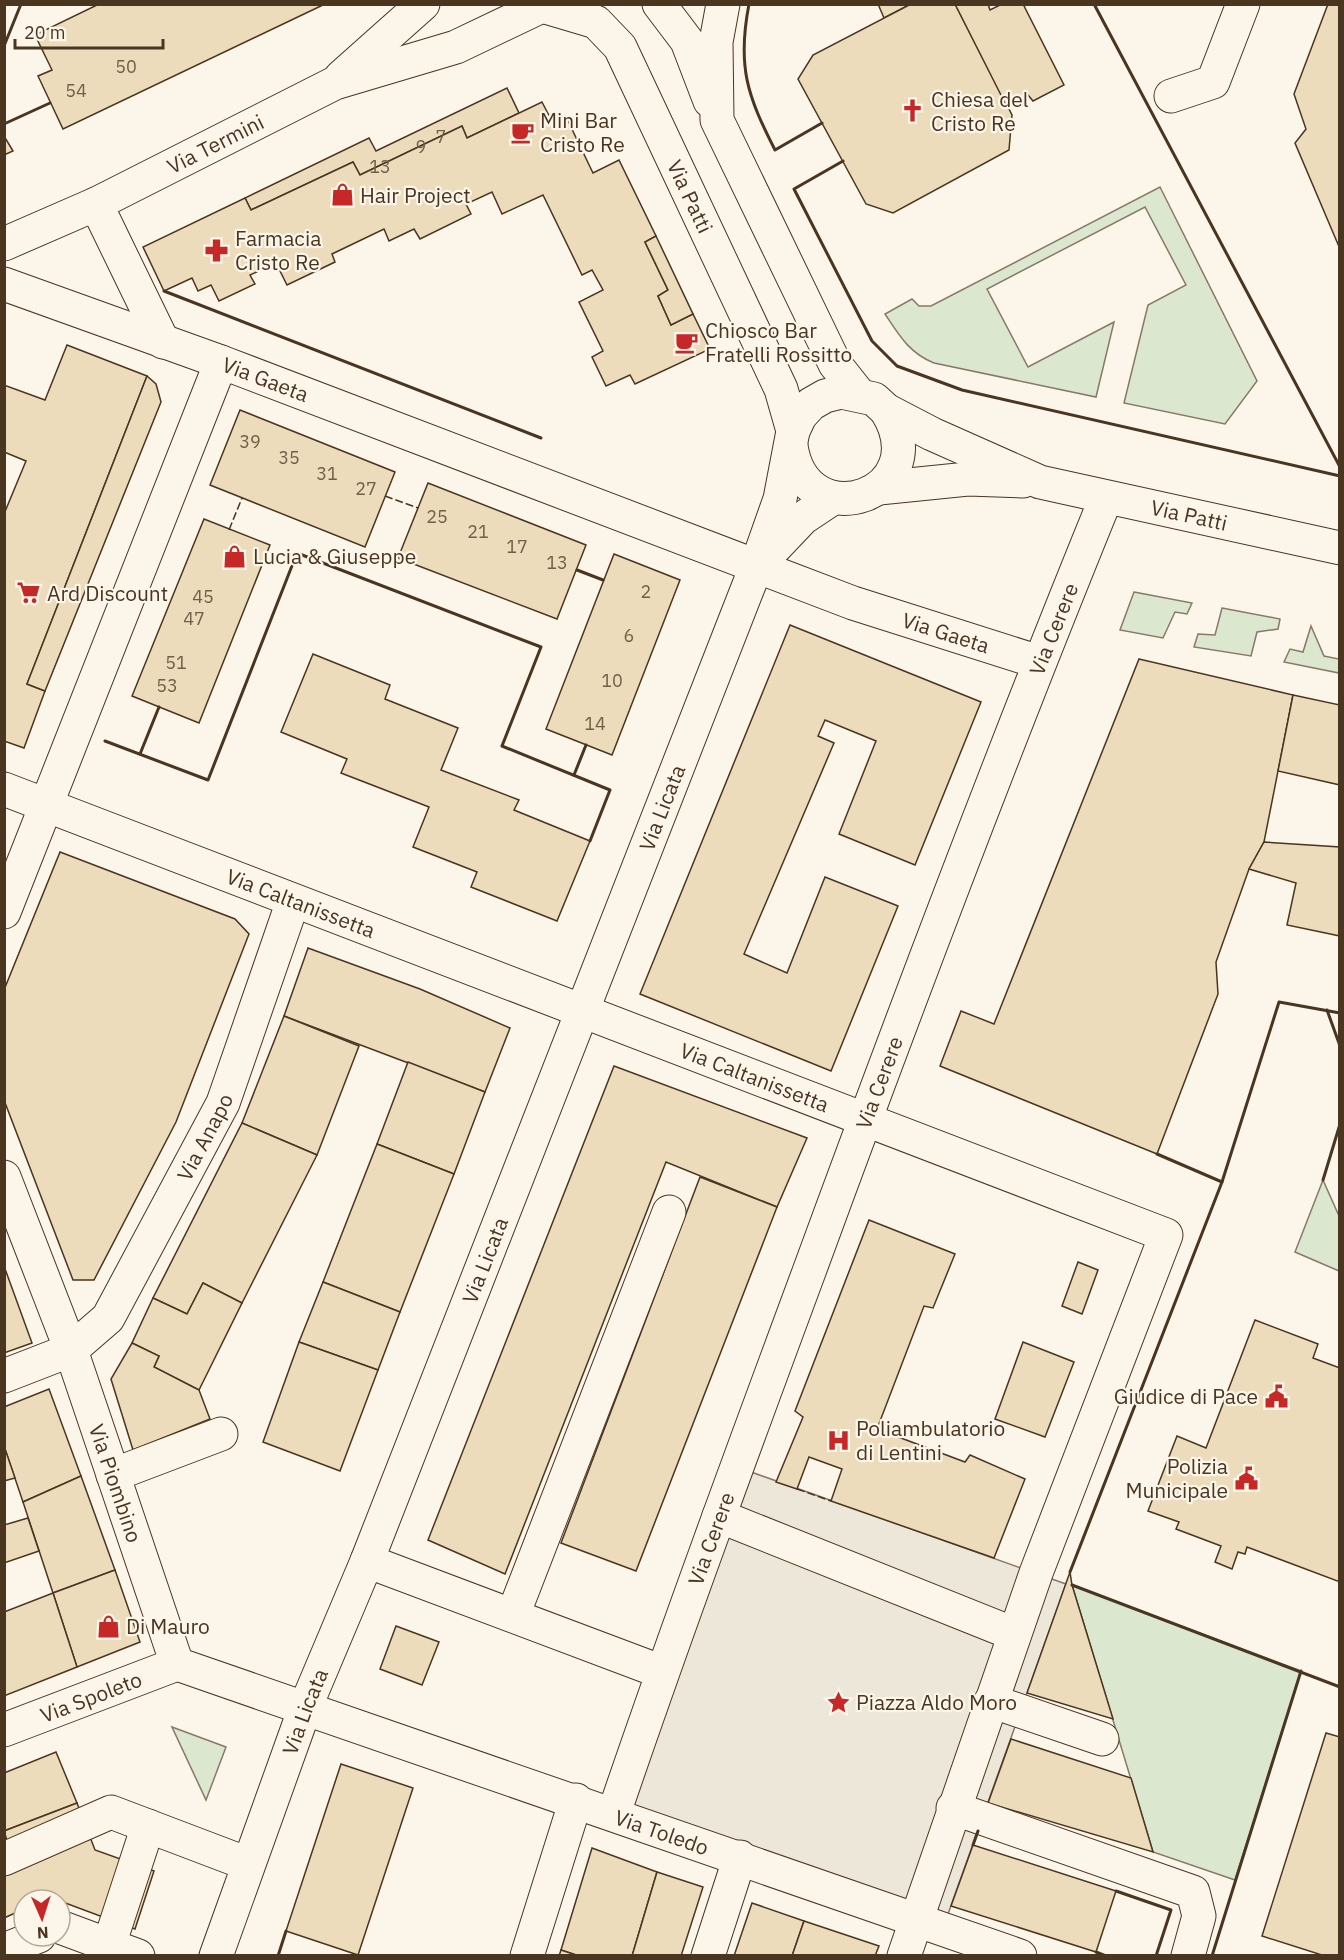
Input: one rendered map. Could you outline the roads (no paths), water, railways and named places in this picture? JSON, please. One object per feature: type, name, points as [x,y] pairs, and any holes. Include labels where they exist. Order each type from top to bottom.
[{"type":"street","name":"Via Termini","points":[[335,83],[423,4]]},
{"type":"street","points":[[614,4],[620,47]]},
{"type":"street","points":[[658,4],[687,41],[717,120],[835,364],[858,393]]},
{"type":"street","points":[[717,120],[716,42],[723,4]]},
{"type":"street","points":[[1172,96],[1213,82],[1243,4]]},
{"type":"street","name":"Via Termini","points":[[4,244],[96,204],[335,83],[456,47],[544,5]]},
{"type":"street","name":"Via Patti","points":[[544,5],[596,22],[620,47],[781,389],[792,438]]},
{"type":"street","name":"Via Termini","points":[[4,221],[96,204]]},
{"type":"street","points":[[96,204],[163,342]]},
{"type":"street","points":[[4,284],[221,362]]},
{"type":"street","name":"Via Gaeta","points":[[4,912],[221,362],[853,603],[1039,662]]},
{"type":"street","points":[[879,488],[891,475],[899,450],[895,425],[886,410],[874,399],[858,393],[841,392],[825,396],[811,404],[800,416],[792,438],[799,473],[820,493],[834,498],[849,500],[879,488],[968,479],[1040,482]]},
{"type":"street","points":[[886,410],[1040,482]]},
{"type":"street","name":"Via Licata","points":[[216,1956],[305,1708],[367,1561],[756,567],[780,499],[792,438]]},
{"type":"street","name":"Via Patti","points":[[1040,482],[1340,548]]},
{"type":"street","points":[[756,567],[803,518],[834,498]]},
{"type":"street","name":"Via Cerere","points":[[614,1813],[662,1672],[865,1120],[1039,662],[1106,498]]},
{"type":"street","name":"Via Caltanissetta","points":[[4,789],[1166,1235],[1014,1634]]},
{"type":"street","name":"Via Anapo","points":[[4,1376],[71,1350],[108,1318],[223,1103],[293,901]]},
{"type":"street","name":"Via Piombino","points":[[4,1177],[71,1350],[177,1664]]},
{"type":"street","points":[[513,1616],[669,1212]]},
{"type":"street","points":[[113,1475],[221,1434]]},
{"type":"street","points":[[719,1516],[1014,1634],[904,1956]]},
{"type":"street","points":[[367,1561],[662,1672]]},
{"type":"street","points":[[177,1664],[305,1708]]},
{"type":"street","name":"Via Spoleto","points":[[4,1730],[177,1664]]},
{"type":"street","points":[[991,1701],[1102,1739]]},
{"type":"street","name":"Via Toledo","points":[[305,1708],[916,1917],[1020,1956]]},
{"type":"street","points":[[527,1956],[576,1800]]},
{"type":"street","points":[[953,1808],[1193,1892],[1199,1916],[1188,1956]]},
{"type":"street","points":[[4,1859],[111,1812],[248,1863]]},
{"type":"street","points":[[72,1931],[124,1950],[148,1826]]},
{"type":"street","points":[[708,1956],[740,1857]]},
{"type":"place","name":"Chiesa del Cristo Re","points":[[913,111]]},
{"type":"place","name":"Mini Bar Cristo Re","points":[[522,132]]},
{"type":"place","name":"Hair Project","points":[[342,195]]},
{"type":"place","name":"Farmacia Cristo Re","points":[[217,250]]},
{"type":"place","name":"Chiosco Bar Fratelli Rossitto","points":[[687,342]]},
{"type":"place","name":"Lucia & Giuseppe","points":[[235,556]]},
{"type":"place","name":"Ard Discount","points":[[29,593]]},
{"type":"place","name":"Giudice di Pace","points":[[1276,1396]]},
{"type":"place","name":"Poliambulatorio di Lentini","points":[[838,1440]]},
{"type":"place","name":"Polizia Municipale","points":[[1246,1478]]},
{"type":"place","name":"Di Mauro","points":[[108,1626]]},
{"type":"place","name":"Piazza Aldo Moro","points":[[838,1702]]}]
